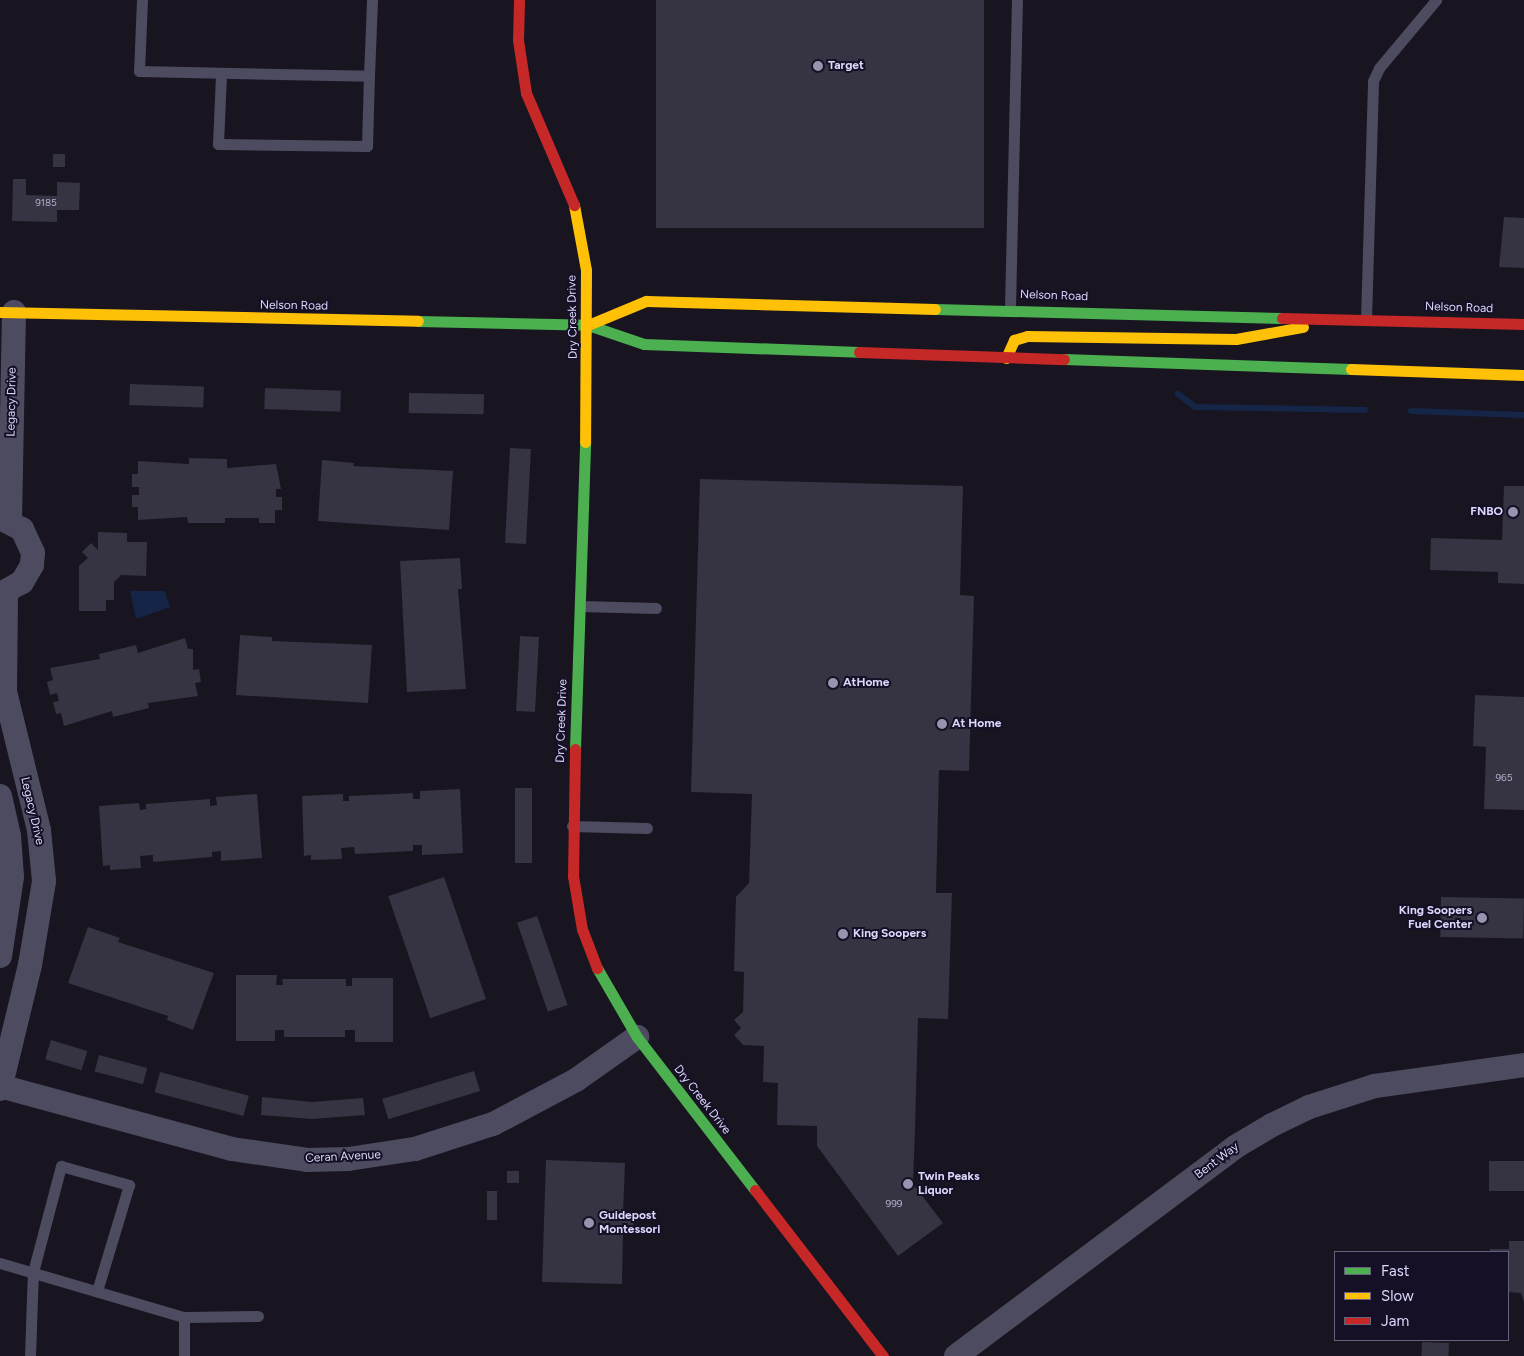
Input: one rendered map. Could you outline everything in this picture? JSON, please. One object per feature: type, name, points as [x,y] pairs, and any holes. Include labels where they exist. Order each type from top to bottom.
[{"type":"main road","name":"Dry Creek Drive","points":[[519,3],[518,40],[526,93],[582,230],[588,325],[572,826],[573,876],[582,929],[601,977],[637,1037],[883,1356]]},
{"type":"main road","name":"Nelson Road","points":[[588,325],[646,301],[1010,308],[1524,324]]},
{"type":"main road","name":"Nelson Road","points":[[7,312],[588,325],[644,344],[1524,375]]},
{"type":"main road","points":[[1006,358],[1014,340],[1027,336],[1236,339],[1280,334],[1328,319]]},
{"type":"street","name":"Legacy Drive","points":[[5,519],[7,312]]},
{"type":"street","points":[[3,593],[22,582],[32,559],[26,534],[5,519]]},
{"type":"street","name":"Legacy Drive","points":[[0,1087],[30,964],[44,881],[39,830],[5,692],[3,593]]},
{"type":"street","points":[[0,796],[9,836],[12,878],[0,956]]},
{"type":"street","name":"Ceran Avenue","points":[[0,1087],[232,1149],[307,1160],[348,1159],[415,1149],[492,1124],[576,1080],[637,1037]]},
{"type":"street","name":"Bent Way","points":[[956,1356],[1235,1147],[1272,1125],[1309,1107],[1375,1086],[1524,1065]]},
{"type":"lane","points":[[142,0],[139,70],[221,75],[369,76]]},
{"type":"lane","points":[[221,75],[218,144],[367,146],[372,0]]},
{"type":"lane","points":[[519,3],[531,0]]},
{"type":"lane","points":[[1010,308],[1016,0]]},
{"type":"lane","points":[[1366,319],[1373,81],[1379,68],[1436,0]]},
{"type":"lane","points":[[580,606],[656,608]]},
{"type":"lane","points":[[572,826],[647,828]]},
{"type":"lane","points":[[30,1356],[33,1272],[61,1166],[129,1185],[96,1291]]},
{"type":"lane","points":[[0,1263],[184,1317],[258,1316]]},
{"type":"lane","points":[[184,1317],[184,1356]]},
{"type":"water","points":[[130,591],[165,591],[170,607],[136,619]]},
{"type":"building","name":"Target","points":[[656,0],[984,0],[984,228],[656,228]]},
{"type":"building","points":[[53,154],[65,154],[65,167],[53,167]]},
{"type":"building","points":[[13,179],[26,179],[26,195],[57,196],[57,182],[80,183],[79,210],[57,210],[57,222],[12,221]]},
{"type":"building","points":[[1504,217],[1524,218],[1524,268],[1499,267]]},
{"type":"building","points":[[130,384],[204,387],[203,408],[129,405]]},
{"type":"building","points":[[265,388],[341,391],[340,412],[264,409]]},
{"type":"building","points":[[409,393],[484,394],[484,414],[409,413]]},
{"type":"building","points":[[510,448],[531,449],[526,544],[505,543]]},
{"type":"building","points":[[189,458],[227,459],[227,468],[276,464],[281,489],[276,489],[276,497],[282,497],[282,510],[275,510],[275,523],[259,523],[259,518],[225,518],[225,523],[188,523],[187,517],[138,520],[138,507],[132,507],[132,495],[139,495],[139,487],[132,487],[132,474],[138,474],[138,461],[189,464]]},
{"type":"building","points":[[322,460],[354,463],[353,466],[453,471],[449,530],[318,521]]},
{"type":"building","points":[[700,479],[963,486],[960,595],[974,596],[969,771],[939,770],[936,893],[952,893],[948,1019],[918,1018],[913,1184],[943,1223],[898,1256],[817,1146],[817,1126],[777,1125],[778,1083],[763,1082],[764,1046],[743,1045],[734,1035],[741,1028],[734,1020],[743,1012],[744,972],[734,971],[736,897],[749,883],[752,794],[691,792]]},
{"type":"building","name":"FNBO","points":[[1504,486],[1524,486],[1524,584],[1498,583],[1498,572],[1430,570],[1431,538],[1502,540]]},
{"type":"building","points":[[98,532],[127,533],[127,542],[147,542],[146,576],[121,575],[114,582],[114,600],[106,600],[106,611],[79,611],[79,566],[88,558],[82,552],[91,543],[98,550]]},
{"type":"building","points":[[460,558],[462,589],[458,589],[466,689],[407,692],[400,561]]},
{"type":"building","points":[[240,635],[272,637],[272,641],[372,645],[368,703],[236,695]]},
{"type":"building","points":[[520,636],[539,637],[535,712],[516,711]]},
{"type":"building","points":[[185,638],[188,649],[193,649],[193,670],[199,669],[201,682],[195,683],[198,696],[148,703],[149,708],[113,717],[112,711],[64,726],[61,713],[56,714],[53,702],[59,701],[57,693],[50,695],[47,682],[53,680],[50,668],[100,659],[99,654],[136,645],[138,653]]},
{"type":"building","points":[[1475,695],[1524,697],[1524,810],[1484,809],[1486,747],[1473,746]]},
{"type":"building","points":[[515,788],[532,788],[532,863],[515,863]]},
{"type":"building","points":[[460,789],[463,853],[422,855],[422,845],[413,845],[413,851],[355,854],[354,847],[341,848],[342,859],[311,860],[311,855],[304,856],[302,796],[343,794],[343,801],[349,801],[349,796],[413,793],[413,799],[420,799],[420,791]]},
{"type":"building","points":[[257,794],[262,858],[221,861],[221,851],[212,852],[212,857],[153,862],[153,855],[140,856],[141,868],[110,870],[110,865],[103,866],[99,806],[139,803],[140,810],[146,809],[146,804],[210,799],[210,806],[217,805],[216,797]]},
{"type":"building","points":[[444,877],[486,999],[430,1018],[388,896]]},
{"type":"building","name":"King Soopers Fuel Center","points":[[1441,897],[1524,898],[1523,938],[1440,937]]},
{"type":"building","points":[[537,916],[568,1005],[548,1012],[517,923]]},
{"type":"building","points":[[88,927],[120,938],[118,942],[214,973],[193,1030],[167,1020],[168,1016],[68,983]]},
{"type":"building","points":[[236,975],[277,975],[276,985],[283,985],[282,979],[346,979],[346,986],[352,986],[352,978],[393,978],[393,1042],[355,1042],[355,1030],[345,1030],[345,1037],[284,1037],[284,1030],[275,1030],[275,1041],[236,1041]]},
{"type":"building","points":[[51,1040],[87,1051],[81,1070],[45,1059]]},
{"type":"building","points":[[99,1055],[147,1068],[143,1084],[95,1071]]},
{"type":"building","points":[[474,1071],[480,1091],[388,1119],[382,1099]]},
{"type":"building","points":[[160,1072],[249,1096],[243,1116],[155,1092]]},
{"type":"building","points":[[262,1097],[312,1102],[363,1098],[365,1115],[312,1119],[261,1115]]},
{"type":"building","name":"Guidepost Montessori","points":[[546,1160],[625,1163],[623,1213],[634,1214],[633,1232],[623,1232],[622,1284],[542,1282]]},
{"type":"building","points":[[1489,1161],[1524,1161],[1524,1191],[1489,1191]]},
{"type":"building","points":[[507,1171],[519,1171],[519,1183],[507,1183]]},
{"type":"building","points":[[487,1191],[497,1191],[497,1220],[487,1220]]},
{"type":"building","points":[[1509,1241],[1524,1241],[1524,1302],[1521,1293],[1509,1292],[1509,1251],[1490,1251],[1490,1249],[1509,1249]]},
{"type":"building","points":[[1422,1342],[1449,1343],[1449,1356],[1422,1356]]},
{"type":"waterway","points":[[1178,394],[1195,407],[1365,410]]},
{"type":"waterway","points":[[1411,411],[1524,415]]},
{"type":"traffic: fast","points":[[935,309],[1282,318]]},
{"type":"traffic: fast","points":[[418,321],[588,325],[644,344],[859,352]]},
{"type":"traffic: fast","points":[[1064,359],[1351,369]]},
{"type":"traffic: fast","points":[[575,749],[585,442]]},
{"type":"traffic: fast","points":[[597,968],[637,1037],[755,1190]]},
{"type":"traffic: slow","points":[[574,205],[586,270],[585,442]]},
{"type":"traffic: slow","points":[[588,325],[646,301],[935,309]]},
{"type":"traffic: slow","points":[[0,312],[418,321]]},
{"type":"traffic: slow","points":[[1006,358],[1014,340],[1027,336],[1236,339],[1303,327]]},
{"type":"traffic: slow","points":[[1351,369],[1524,375]]},
{"type":"traffic: jam","points":[[519,0],[518,40],[526,93],[574,205]]},
{"type":"traffic: jam","points":[[1282,318],[1524,324]]},
{"type":"traffic: jam","points":[[859,352],[1064,359]]},
{"type":"traffic: jam","points":[[575,749],[573,876],[582,929],[597,968]]},
{"type":"traffic: jam","points":[[755,1190],[883,1356]]},
{"type":"place","name":"Target","points":[[818,66]]},
{"type":"place","name":"FNBO","points":[[1513,512]]},
{"type":"place","name":"AtHome","points":[[833,683]]},
{"type":"place","name":"At Home","points":[[942,724]]},
{"type":"place","name":"King Soopers Fuel Center","points":[[1482,918]]},
{"type":"place","name":"King Soopers","points":[[843,934]]},
{"type":"place","name":"Twin Peaks Liquor","points":[[908,1184]]},
{"type":"place","name":"Guidepost Montessori","points":[[589,1223]]}]
